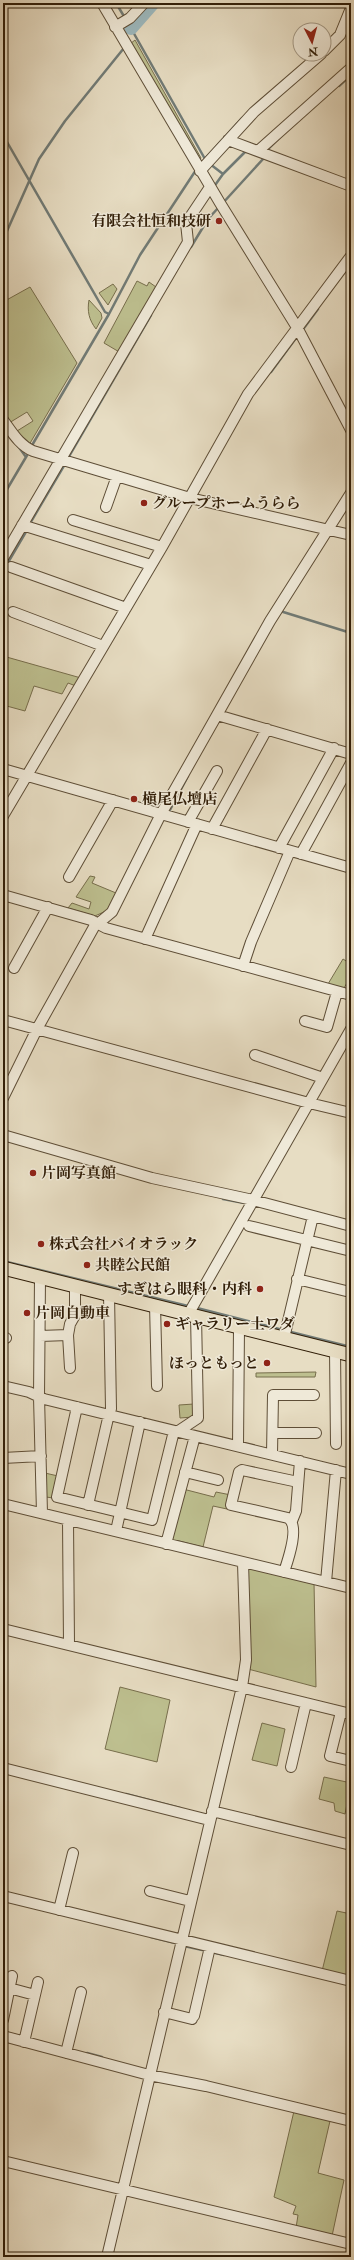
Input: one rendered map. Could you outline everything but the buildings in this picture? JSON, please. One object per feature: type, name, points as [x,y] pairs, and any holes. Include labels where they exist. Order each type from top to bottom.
[{"type":"main road","points":[[3,1268],[192,1314],[239,1327],[285,1333],[335,1351],[351,1355]]},
{"type":"street","points":[[102,3],[123,22],[203,166],[211,189],[298,329],[351,430]]},
{"type":"street","points":[[123,22],[144,3]]},
{"type":"street","points":[[332,43],[340,35],[351,8]]},
{"type":"street","points":[[203,166],[254,112],[312,62]]},
{"type":"street","points":[[262,153],[351,68]]},
{"type":"street","points":[[228,140],[351,186]]},
{"type":"street","points":[[3,558],[26,527],[188,242],[186,223],[211,189]]},
{"type":"street","points":[[3,816],[28,776],[151,565],[192,499],[248,394],[351,256]]},
{"type":"street","points":[[3,420],[17,439],[30,449],[192,499],[351,535]]},
{"type":"street","points":[[106,507],[117,476]]},
{"type":"street","points":[[3,1098],[94,926],[112,912],[161,814],[219,715],[270,621],[351,493]]},
{"type":"street","points":[[73,520],[162,548]]},
{"type":"street","points":[[26,527],[151,565]]},
{"type":"street","points":[[11,567],[126,608]]},
{"type":"street","points":[[13,612],[103,646]]},
{"type":"street","points":[[219,715],[351,754]]},
{"type":"street","points":[[212,829],[267,729]]},
{"type":"street","points":[[279,848],[334,748]]},
{"type":"street","points":[[301,854],[351,763]]},
{"type":"street","points":[[3,768],[112,802],[161,814],[194,825],[279,848],[289,853],[301,854],[351,868]]},
{"type":"street","points":[[146,937],[217,771]]},
{"type":"street","points":[[69,877],[112,802]]},
{"type":"street","points":[[244,964],[251,942],[289,853]]},
{"type":"street","points":[[3,895],[98,923],[106,928],[146,937],[351,995]]},
{"type":"street","points":[[14,968],[48,908]]},
{"type":"street","points":[[305,1021],[327,1027],[336,992]]},
{"type":"street","points":[[3,1020],[351,1113]]},
{"type":"street","points":[[77,1407],[57,1498],[152,1520],[180,1430],[198,1418],[192,1314],[253,1200],[311,1102],[351,1030]]},
{"type":"street","points":[[255,1055],[323,1078]]},
{"type":"street","points":[[3,1135],[152,1178],[253,1200],[312,1219],[351,1226]]},
{"type":"street","points":[[285,1333],[306,1239],[312,1219]]},
{"type":"street","points":[[250,1226],[351,1251]]},
{"type":"street","points":[[40,1278],[42,1336],[39,1396],[42,1511]]},
{"type":"street","points":[[297,1279],[346,1291]]},
{"type":"street","points":[[70,1368],[68,1335],[70,1324],[76,1315],[75,1286]]},
{"type":"street","points":[[88,1505],[110,1412],[109,1294]]},
{"type":"street","points":[[155,1305],[157,1386]]},
{"type":"street","points":[[238,1443],[239,1327]]},
{"type":"street","points":[[42,1336],[68,1335]]},
{"type":"street","points":[[335,1351],[336,1444]]},
{"type":"street","points":[[3,1386],[77,1407],[110,1412],[140,1422],[180,1430],[195,1436],[238,1443],[272,1451],[300,1461],[351,1474]]},
{"type":"street","points":[[272,1451],[273,1395],[314,1395]]},
{"type":"street","points":[[116,1529],[140,1422]]},
{"type":"street","points":[[273,1433],[316,1433]]},
{"type":"street","points":[[166,1542],[195,1436]]},
{"type":"street","points":[[3,1458],[41,1456]]},
{"type":"street","points":[[285,1569],[294,1527],[292,1520],[296,1511],[300,1461]]},
{"type":"street","points":[[292,1520],[231,1505],[238,1472],[242,1470],[298,1482]]},
{"type":"street","points":[[327,1579],[336,1470]]},
{"type":"street","points":[[185,1472],[218,1480]]},
{"type":"street","points":[[3,1504],[42,1511],[68,1520],[116,1529],[243,1563],[285,1569],[327,1579],[351,1588]]},
{"type":"street","points":[[68,1520],[69,1642]]},
{"type":"street","points":[[107,2257],[167,2013],[190,1901],[212,1815],[242,1684],[246,1660],[243,1563]]},
{"type":"street","points":[[3,1628],[69,1642],[242,1684],[346,1713],[330,1756],[351,1761]]},
{"type":"street","points":[[291,1768],[306,1703]]},
{"type":"street","points":[[3,1768],[351,1845]]},
{"type":"street","points":[[59,1910],[73,1853]]},
{"type":"street","points":[[150,1891],[190,1901]]},
{"type":"street","points":[[3,1896],[209,1950],[351,1981]]},
{"type":"street","points":[[167,2013],[193,2018],[209,1950]]},
{"type":"street","points":[[3,2020],[12,1976]]},
{"type":"street","points":[[24,2039],[38,1982]]},
{"type":"street","points":[[9,1988],[35,1995]]},
{"type":"street","points":[[67,2050],[81,1992]]},
{"type":"street","points":[[3,2036],[24,2039],[151,2074],[351,2122]]},
{"type":"street","points":[[3,2161],[123,2191],[351,2244]]},
{"type":"green space","points":[[135,40],[201,158],[198,162],[130,44]]},
{"type":"green space","points":[[137,281],[147,286],[149,282],[156,287],[121,353],[104,343]]},
{"type":"green space","points":[[113,284],[117,289],[108,305],[99,293]]},
{"type":"green space","points":[[30,287],[77,363],[29,445],[17,431],[33,421],[27,412],[9,423],[3,413],[3,302]]},
{"type":"green space","points":[[89,300],[101,313],[102,318],[96,329],[89,315]]},
{"type":"green space","points":[[3,656],[81,678],[76,686],[68,683],[62,694],[34,686],[25,711],[3,705]]},
{"type":"green space","points":[[90,876],[95,877],[92,883],[116,893],[108,910],[95,916],[68,908],[72,903],[89,909],[91,902],[76,897]]},
{"type":"green space","points":[[343,959],[351,964],[351,976],[344,988],[328,984]]},
{"type":"green space","points":[[316,1372],[315,1377],[256,1377],[256,1373]]},
{"type":"green space","points":[[194,1404],[195,1413],[193,1417],[180,1418],[179,1405]]},
{"type":"green space","points":[[45,1473],[58,1476],[53,1498],[46,1497]]},
{"type":"green space","points":[[183,1489],[214,1497],[216,1492],[231,1495],[227,1509],[213,1506],[203,1547],[171,1539]]},
{"type":"green space","points":[[251,1567],[314,1582],[316,1687],[248,1669],[247,1570]]},
{"type":"green space","points":[[120,1687],[170,1700],[157,1762],[105,1749]]},
{"type":"green space","points":[[262,1723],[285,1729],[277,1766],[252,1760]]},
{"type":"green space","points":[[324,1777],[351,1783],[345,1814],[335,1811],[334,1803],[319,1799]]},
{"type":"green space","points":[[337,1911],[351,1914],[351,1978],[322,1971]]},
{"type":"green space","points":[[294,2111],[330,2121],[318,2173],[344,2180],[332,2236],[296,2228],[298,2215],[293,2214],[296,2206],[274,2197]]},
{"type":"waterway","points":[[116,3],[125,18]]},
{"type":"waterway","points":[[131,28],[153,3]]},
{"type":"waterway","points":[[128,23],[205,159]]},
{"type":"waterway","points":[[3,240],[39,159],[65,121],[124,48]]},
{"type":"waterway","points":[[339,86],[351,75]]},
{"type":"waterway","points":[[203,161],[242,118]]},
{"type":"waterway","points":[[3,135],[105,312],[109,314]]},
{"type":"waterway","points":[[266,151],[278,139]]},
{"type":"waterway","points":[[213,188],[223,174],[245,152],[248,152]]},
{"type":"waterway","points":[[222,204],[264,158]]},
{"type":"waterway","points":[[210,164],[223,174]]},
{"type":"waterway","points":[[31,447],[109,314],[140,255],[196,170]]},
{"type":"waterway","points":[[191,247],[208,219],[219,207]]},
{"type":"waterway","points":[[304,328],[318,309]]},
{"type":"waterway","points":[[68,458],[151,315]]},
{"type":"waterway","points":[[271,372],[296,338]]},
{"type":"waterway","points":[[18,446],[26,457]]},
{"type":"waterway","points":[[3,496],[29,452]]},
{"type":"waterway","points":[[29,525],[65,464]]},
{"type":"waterway","points":[[3,571],[27,530]]},
{"type":"waterway","points":[[280,611],[351,633]]},
{"type":"waterway","points":[[170,810],[188,776]]},
{"type":"waterway","points":[[3,825],[7,818]]},
{"type":"waterway","points":[[223,1199],[244,1203]]},
{"type":"waterway","points":[[3,1261],[188,1306]]},
{"type":"waterway","points":[[197,1308],[283,1330]]},
{"type":"waterway","points":[[287,1331],[351,1347]]},
{"type":"waterway","points":[[126,1794],[180,1808]]},
{"type":"waterway","points":[[151,1937],[179,1944]]},
{"type":"waterway","points":[[184,1946],[207,1951]]},
{"type":"waterway","points":[[211,1952],[224,1955]]},
{"type":"waterway","points":[[87,2053],[102,2057]]},
{"type":"place","name":"有限会社恒和技研","points":[[219,221]]},
{"type":"place","name":"グループホームうらら","points":[[144,503]]},
{"type":"place","name":"槇尾仏壇店","points":[[134,799]]},
{"type":"place","name":"片岡写真館","points":[[33,1173]]},
{"type":"place","name":"株式会社バイオラック","points":[[41,1244]]},
{"type":"place","name":"共睦公民館","points":[[87,1265]]},
{"type":"place","name":"すぎはら眼科・内科","points":[[260,1289]]},
{"type":"place","name":"片岡自動車","points":[[27,1313]]},
{"type":"place","name":"ギャラリー土ワダ","points":[[167,1324]]},
{"type":"place","name":"ほっともっと","points":[[267,1363]]}]
